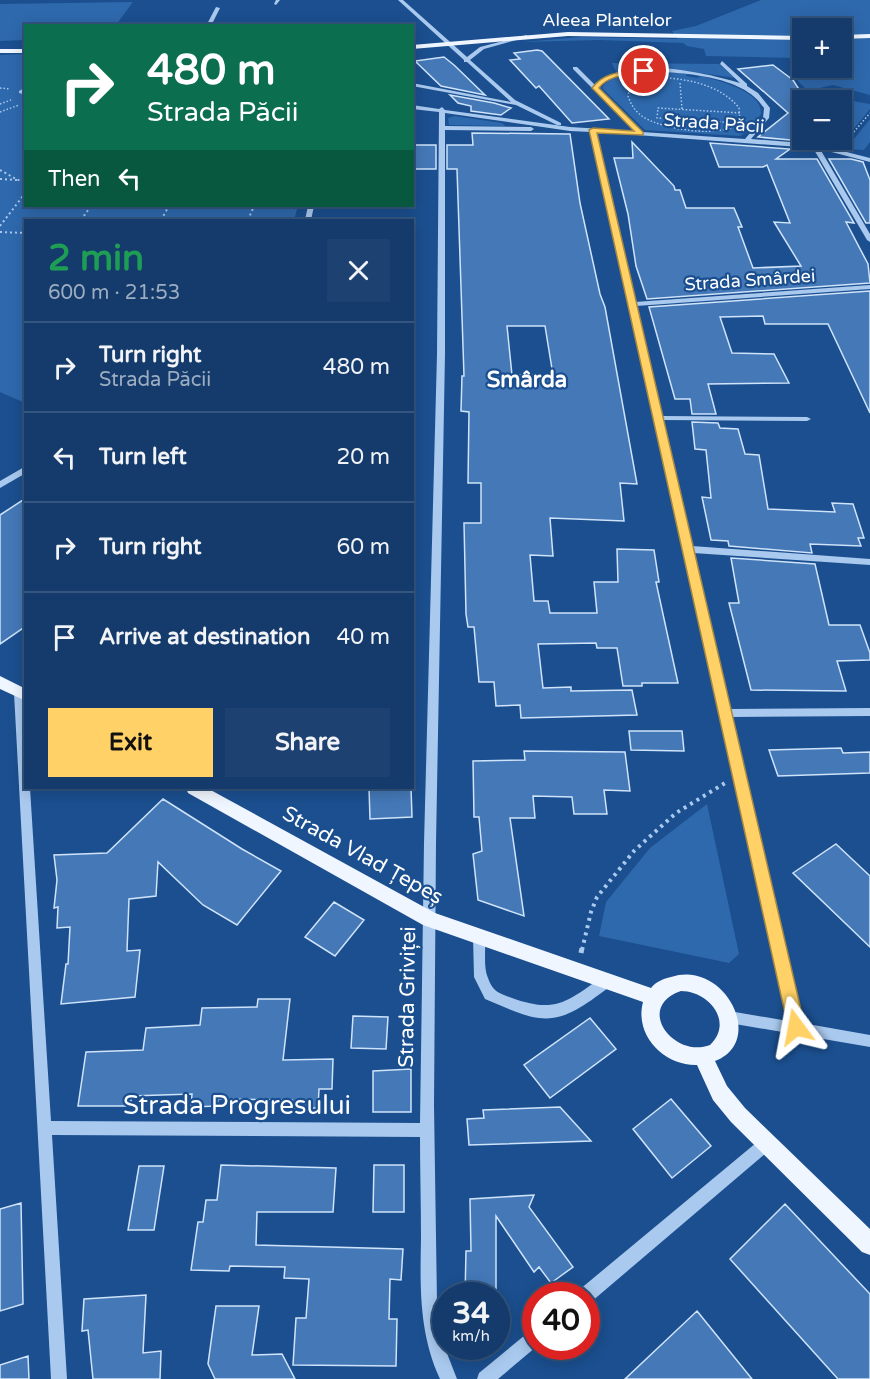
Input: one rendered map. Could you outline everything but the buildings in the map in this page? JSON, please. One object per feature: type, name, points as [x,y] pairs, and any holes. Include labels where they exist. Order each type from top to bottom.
[{"type":"main road","name":"Aleea Plantelor","points":[[414,47],[525,36],[603,33],[792,38]]},
{"type":"main road","points":[[852,37],[870,36]]},
{"type":"main road","points":[[0,51],[24,51]]},
{"type":"main road","points":[[0,682],[22,695]]},
{"type":"main road","name":"Strada Vlad Țepeș","points":[[196,789],[429,919],[653,997]]},
{"type":"main road","points":[[691,982],[702,985],[716,995],[729,1017],[730,1027],[725,1042],[711,1054],[683,1055],[674,1052],[659,1039],[650,1022],[650,1004],[653,997],[672,983],[691,982]]},
{"type":"main road","points":[[702,1056],[720,1093],[767,1143],[870,1244]]},
{"type":"street","points":[[400,0],[466,61],[518,104],[570,129]]},
{"type":"street","points":[[209,24],[218,8]]},
{"type":"street","points":[[466,61],[482,48],[525,36]]},
{"type":"street","points":[[722,63],[763,101],[768,113],[747,140]]},
{"type":"street","points":[[575,68],[640,133]]},
{"type":"street","points":[[595,88],[601,81],[616,75],[660,70],[710,76],[752,91]]},
{"type":"street","points":[[414,84],[518,104]]},
{"type":"street","name":"Strada Păcii","points":[[414,107],[442,109],[570,129],[792,144]]},
{"type":"street","name":"Strada Griviței","points":[[442,109],[442,374],[429,919],[427,1130],[429,1299],[440,1356],[449,1379]]},
{"type":"street","points":[[442,128],[570,129]]},
{"type":"street","points":[[593,130],[796,1027]]},
{"type":"street","points":[[817,150],[870,240]]},
{"type":"street","name":"Strada Păcii","points":[[830,150],[867,159]]},
{"type":"street","points":[[867,159],[870,151]]},
{"type":"street","name":"Strada Smârdei","points":[[632,304],[870,287]]},
{"type":"street","points":[[657,418],[807,420]]},
{"type":"street","points":[[0,485],[24,471]]},
{"type":"street","points":[[687,549],[870,562]]},
{"type":"street","points":[[22,695],[24,731]]},
{"type":"street","points":[[726,713],[870,712]]},
{"type":"street","points":[[27,789],[59,1379]]},
{"type":"street","points":[[479,936],[480,977],[490,995],[539,1012],[551,1012],[564,1008],[607,981]]},
{"type":"street","points":[[729,1017],[870,1041]]},
{"type":"street","name":"Strada Progresului","points":[[46,1128],[427,1130]]},
{"type":"street","points":[[600,1283],[767,1143]]},
{"type":"street","points":[[485,1379],[522,1349]]},
{"type":"path","points":[[650,77],[679,80],[722,93],[736,102],[741,113],[738,123],[732,128],[722,130],[673,128],[647,120],[629,102],[628,90],[635,80],[650,77]]},
{"type":"path","points":[[679,80],[682,109]]},
{"type":"path","points":[[0,112],[24,105]]},
{"type":"path","points":[[738,123],[657,118],[658,108],[741,113]]},
{"type":"path","points":[[841,153],[844,144],[870,113]]},
{"type":"path","points":[[0,170],[18,180]]},
{"type":"path","points":[[0,179],[24,180]]},
{"type":"path","points":[[0,226],[24,195]]},
{"type":"path","points":[[0,232],[24,233]]},
{"type":"path","points":[[576,970],[596,899],[619,868],[642,842],[668,819],[695,799],[740,776]]},
{"type":"shaded area","points":[[761,0],[870,0],[870,95],[833,85],[807,90],[798,81],[798,78],[852,78],[852,18],[792,18],[792,58],[706,56],[704,49],[683,43],[599,40],[522,42],[581,37],[678,39],[672,31],[696,26]]},
{"type":"shaded area","points":[[133,2],[117,24],[24,24],[24,40],[0,41],[0,4]]},
{"type":"shaded area","points":[[24,54],[24,207],[298,207],[294,219],[24,219],[24,403],[0,392],[0,55]]},
{"type":"shaded area","points":[[612,63],[719,64],[735,78],[667,68],[616,72]]},
{"type":"shaded area","points":[[663,72],[687,74],[686,76],[698,78],[700,76],[738,88],[755,99],[760,106],[761,114],[747,132],[740,136],[645,130],[602,88],[607,82],[621,75]]},
{"type":"shaded area","points":[[852,101],[870,104],[870,109],[852,131]]},
{"type":"shaded area","points":[[454,116],[502,123],[505,126],[449,125],[448,118]]},
{"type":"shaded area","points":[[870,119],[870,142],[864,150],[852,149],[852,142]]},
{"type":"shaded area","points":[[707,804],[739,954],[729,963],[599,936],[606,902],[650,848]]},
{"type":"district","name":"Smârda","points":[[527,379]]},
{"type":"route","points":[[644,71],[610,76],[597,84],[595,88],[640,133],[593,130],[796,1027]]}]
